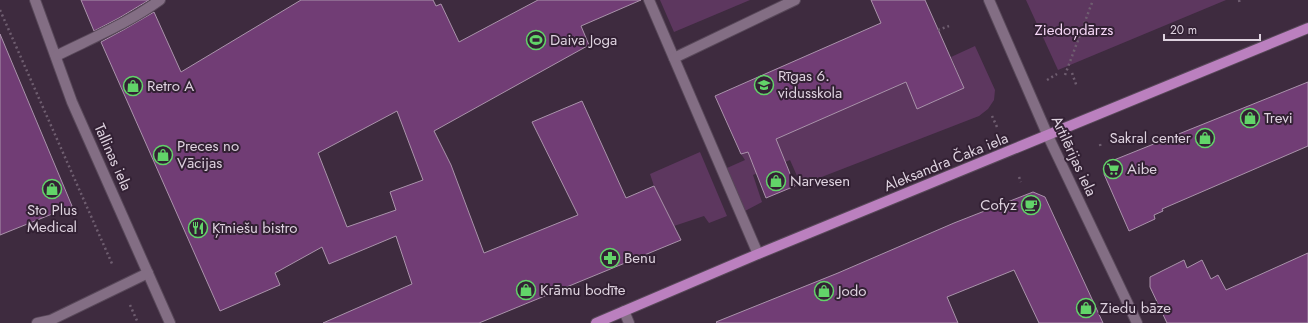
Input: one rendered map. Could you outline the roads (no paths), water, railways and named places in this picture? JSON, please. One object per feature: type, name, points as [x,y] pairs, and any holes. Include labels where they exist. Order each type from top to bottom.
[{"type":"main road","name":"Aleksandra Čaka iela","points":[[596,323],[758,254],[1308,28]]},
{"type":"street","name":"Tallinas iela","points":[[35,0],[72,102],[170,323]]},
{"type":"street","points":[[56,56],[120,26],[138,16],[160,0]]},
{"type":"street","points":[[649,0],[758,254]]},
{"type":"street","points":[[674,58],[795,0]]},
{"type":"street","name":"Artilērijas iela","points":[[989,0],[1048,136],[1137,323]]},
{"type":"street","points":[[38,323],[51,320],[148,274]]},
{"type":"street","points":[[624,311],[629,323]]},
{"type":"place","name":"Daiva Joga","points":[[536,40]]},
{"type":"place","name":"Rīgas 6. vidusskola","points":[[764,85]]},
{"type":"place","name":"Retro A","points":[[133,86]]},
{"type":"place","name":"Trevi","points":[[1250,118]]},
{"type":"place","name":"Sakral center","points":[[1205,138]]},
{"type":"place","name":"Preces no Vācijas","points":[[163,155]]},
{"type":"place","name":"Aibe","points":[[1113,169]]},
{"type":"place","name":"Narvesen","points":[[776,181]]},
{"type":"place","name":"Sto Plus Medical","points":[[52,189]]},
{"type":"place","name":"Cofyz","points":[[1031,205]]},
{"type":"place","name":"Ķīniešu bistro","points":[[198,228]]},
{"type":"place","name":"Benu","points":[[610,258]]},
{"type":"place","name":"Krāmu bodīte","points":[[526,290]]},
{"type":"place","name":"Jodo","points":[[824,291]]},
{"type":"place","name":"Ziedu bāze","points":[[1086,308]]},
{"type":"park label","name":"Ziedoņdārzs","points":[[1074,30]]}]
